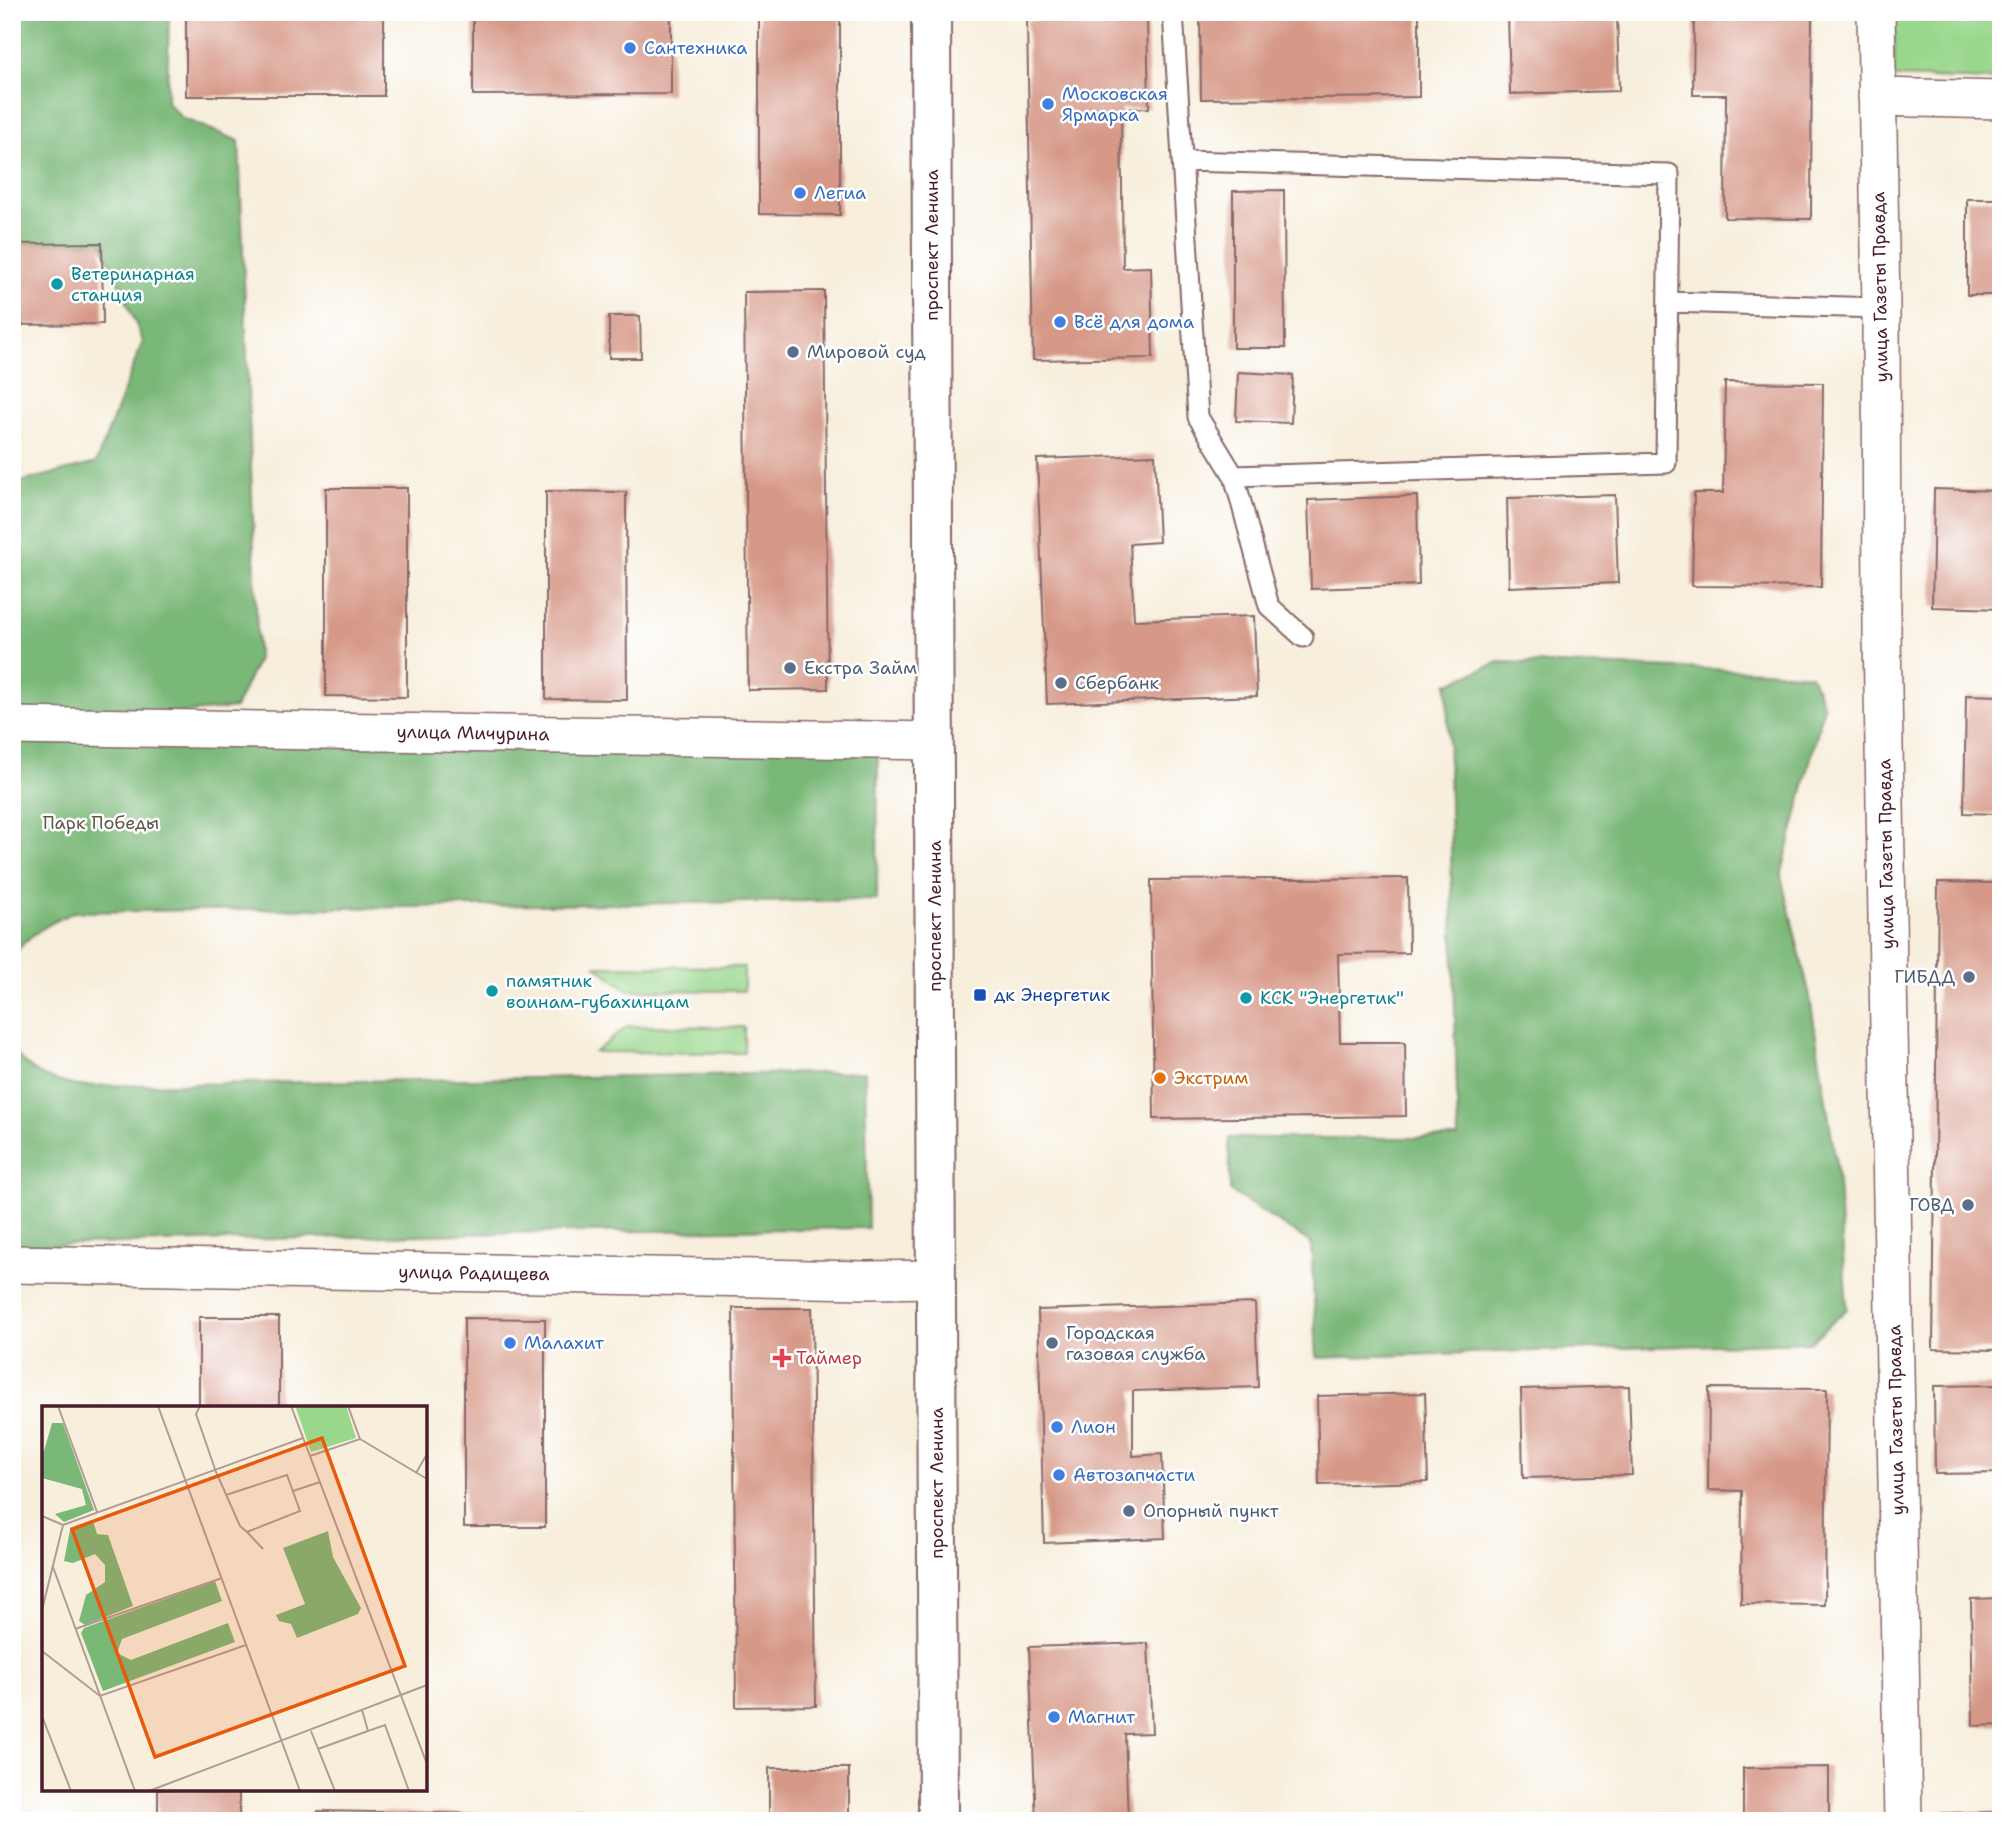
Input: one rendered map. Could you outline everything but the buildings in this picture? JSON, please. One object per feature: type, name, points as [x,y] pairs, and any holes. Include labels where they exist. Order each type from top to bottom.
[{"type":"main road","name":"проспект Ленина","points":[[931,12],[938,1821]]},
{"type":"street","name":"улица Газеты Правда","points":[[1876,12],[1881,308],[1882,647],[1903,1821]]},
{"type":"street","points":[[1877,97],[2001,100]]},
{"type":"street","name":"улица Мичурина","points":[[12,726],[934,740]]},
{"type":"street","name":"улица Радищева","points":[[12,1264],[853,1280],[936,1279]]},
{"type":"lane","points":[[1173,12],[1198,416],[1234,476],[1269,606],[1303,637]]},
{"type":"lane","points":[[1182,161],[1669,174],[1666,463],[1234,476]]},
{"type":"lane","points":[[1668,302],[1881,308]]},
{"type":"green space","points":[[12,12],[169,12],[167,102],[182,118],[239,141],[258,659],[235,708],[126,718],[12,718],[12,484],[96,463],[143,341],[102,243],[12,244]]},
{"type":"green space","points":[[1895,12],[2001,12],[2001,80],[1894,77]]},
{"type":"green space","points":[[1499,662],[1811,675],[1824,706],[1781,876],[1809,992],[1837,1170],[1847,1309],[1810,1342],[1317,1358],[1311,1243],[1230,1191],[1229,1138],[1458,1138],[1447,684]]},
{"type":"green space","name":"Парк Победы","points":[[12,735],[878,738],[877,900],[74,912],[32,936],[12,957]]},
{"type":"green space","points":[[596,966],[744,967],[744,991],[628,990]]},
{"type":"green space","points":[[628,1026],[744,1027],[744,1053],[595,1052]]},
{"type":"green space","points":[[12,1048],[26,1064],[40,1074],[77,1086],[865,1072],[868,1228],[503,1233],[12,1246]]},
{"type":"place","name":"Сантехника","points":[[630,48]]},
{"type":"place","name":"Московская Ярмарка","points":[[1048,104]]},
{"type":"place","name":"Легиа","points":[[800,193]]},
{"type":"place","name":"Ветеринарная станция","points":[[57,284]]},
{"type":"place","name":"Всё для дома","points":[[1060,322]]},
{"type":"place","name":"Мировой суд","points":[[793,352]]},
{"type":"place","name":"Екстра Займ","points":[[790,668]]},
{"type":"place","name":"Сбербанк","points":[[1061,683]]},
{"type":"place","name":"ГИБДД","points":[[1969,977]]},
{"type":"place","name":"памятник воинам-губахинцам","points":[[492,991]]},
{"type":"place","name":"дк Энергетик","points":[[980,995]]},
{"type":"place","name":"КСК \"Энергетик\"","points":[[1246,998]]},
{"type":"place","name":"Экстрим","points":[[1160,1078]]},
{"type":"place","name":"ГОВД","points":[[1968,1205]]},
{"type":"place","name":"Малахит","points":[[510,1343]]},
{"type":"place","name":"Городская газовая служба","points":[[1052,1343]]},
{"type":"place","name":"Таймер","points":[[782,1358]]},
{"type":"place","name":"Лион","points":[[1057,1427]]},
{"type":"place","name":"Автозапчасти","points":[[1059,1475]]},
{"type":"place","name":"Опорный пункт","points":[[1129,1511]]},
{"type":"place","name":"Магнит","points":[[1054,1717]]}]
